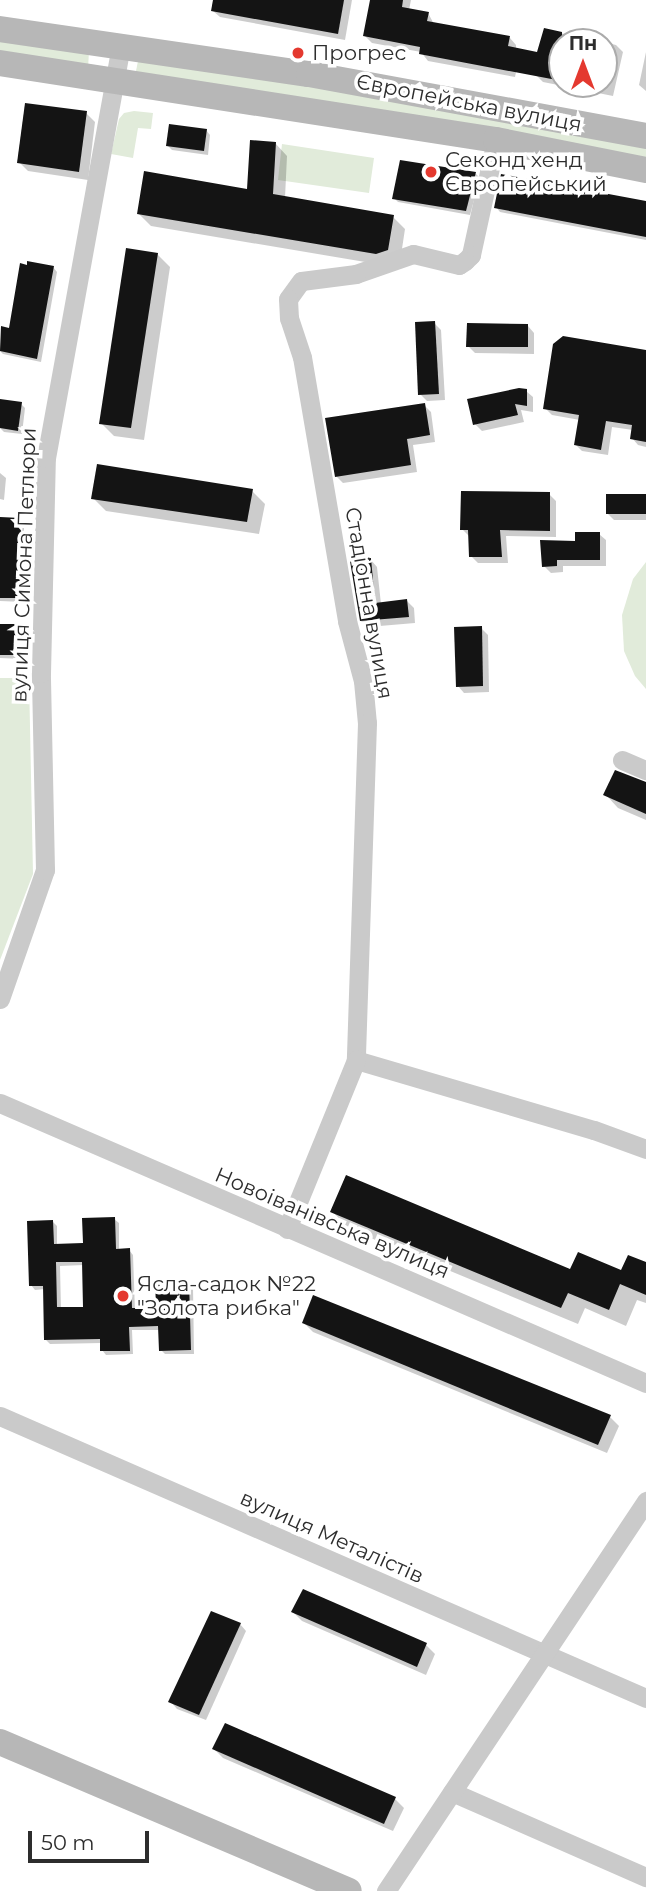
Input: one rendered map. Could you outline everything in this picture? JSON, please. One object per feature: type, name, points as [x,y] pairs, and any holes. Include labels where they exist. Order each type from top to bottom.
[{"type":"street","name":"Європейська вулиця","points":[[0,29],[318,75],[646,136]]},
{"type":"street","name":"вулиця Симона Петлюри","points":[[0,999],[45,870],[41,673],[46,458],[121,47]]},
{"type":"street","name":"Європейська вулиця","points":[[0,63],[496,141],[646,170]]},
{"type":"street","name":"Стадіонна вулиця","points":[[356,1060],[367,723],[363,681],[348,621],[302,357],[289,318],[288,299],[301,281],[356,274],[414,254],[459,265],[471,255],[496,141]]},
{"type":"street","points":[[622,760],[646,771]]},
{"type":"street","points":[[287,1229],[356,1060],[594,1130],[646,1149]]},
{"type":"street","name":"Новоіванівська вулиця","points":[[0,1103],[646,1383]]},
{"type":"street","name":"вулиця Металістів","points":[[0,1416],[646,1698]]},
{"type":"street","points":[[386,1891],[646,1501]]},
{"type":"street","points":[[0,1742],[349,1891]]},
{"type":"street","points":[[452,1793],[646,1877]]},
{"type":"green space","points":[[0,37],[89,50],[88,70],[0,57]]},
{"type":"green space","points":[[139,56],[646,145],[646,162],[135,76]]},
{"type":"green space","points":[[124,113],[153,113],[151,129],[138,128],[133,158],[111,154],[119,119]]},
{"type":"green space","points":[[282,144],[374,158],[369,193],[278,180]]},
{"type":"green space","points":[[646,562],[646,689],[635,676],[624,651],[622,615],[633,579]]},
{"type":"green space","points":[[0,678],[29,678],[33,874],[0,960]]},
{"type":"building","points":[[213,0],[344,0],[338,34],[211,11]]},
{"type":"building","points":[[370,0],[403,0],[402,7],[429,12],[427,21],[510,36],[508,46],[537,52],[544,28],[548,29],[548,78],[419,54],[420,47],[363,36]]},
{"type":"building","points":[[25,103],[87,111],[79,172],[17,163]]},
{"type":"building","points":[[169,124],[207,129],[204,151],[166,146]]},
{"type":"building","points":[[250,140],[276,142],[273,194],[394,215],[388,250],[376,254],[137,214],[144,171],[247,189]]},
{"type":"building","points":[[400,160],[476,172],[466,211],[392,199]]},
{"type":"building","points":[[501,174],[646,201],[646,237],[494,208]]},
{"type":"building","points":[[126,248],[158,253],[131,428],[99,424]]},
{"type":"building","points":[[27,261],[54,266],[37,359],[0,351],[1,326],[9,328],[20,263],[27,265]]},
{"type":"building","points":[[435,321],[439,394],[418,395],[415,322]]},
{"type":"building","points":[[467,323],[528,324],[528,347],[466,347]]},
{"type":"building","points":[[563,336],[646,350],[646,442],[630,439],[632,425],[606,421],[601,450],[574,445],[579,415],[543,409],[553,344]]},
{"type":"building","points":[[519,388],[527,389],[527,406],[515,404],[518,415],[473,425],[467,399]]},
{"type":"building","points":[[0,399],[22,402],[18,431],[0,428]]},
{"type":"building","points":[[425,403],[430,435],[407,439],[411,465],[335,477],[325,418]]},
{"type":"building","points":[[97,464],[253,489],[247,522],[91,499]]},
{"type":"building","points":[[461,491],[550,492],[550,531],[500,530],[502,557],[469,557],[468,530],[460,530]]},
{"type":"building","points":[[606,494],[646,494],[646,514],[606,514]]},
{"type":"building","points":[[0,517],[21,518],[20,598],[0,598]]},
{"type":"building","points":[[575,532],[600,532],[600,560],[557,560],[557,566],[542,567],[540,540],[575,541]]},
{"type":"building","points":[[371,558],[375,603],[407,599],[409,617],[360,621],[350,561]]},
{"type":"building","points":[[0,624],[20,624],[21,655],[0,655]]},
{"type":"building","points":[[482,626],[483,686],[456,687],[454,627]]},
{"type":"building","points":[[615,770],[646,782],[646,814],[603,795]]},
{"type":"building","points":[[346,1175],[570,1269],[578,1252],[621,1270],[628,1255],[646,1262],[646,1295],[620,1284],[609,1310],[568,1293],[561,1308],[330,1212]]},
{"type":"building","points":[[115,1217],[116,1249],[130,1248],[132,1308],[156,1308],[155,1280],[189,1280],[191,1350],[159,1351],[158,1326],[129,1327],[130,1351],[100,1351],[100,1339],[44,1340],[43,1286],[29,1286],[27,1221],[53,1220],[54,1244],[83,1243],[82,1218]],"holes":[[[56,1262],[82,1262],[83,1307],[57,1307]]]},
{"type":"building","points":[[313,1295],[611,1415],[598,1445],[302,1323]]},
{"type":"building","points":[[303,1589],[427,1643],[417,1667],[291,1612]]},
{"type":"building","points":[[211,1611],[241,1623],[199,1715],[168,1702]]},
{"type":"building","points":[[225,1723],[396,1797],[384,1824],[212,1749]]},
{"type":"place","name":"Прогрес","points":[[298,53]]},
{"type":"place","name":"Секонд хенд Європейський","points":[[431,172]]},
{"type":"place","name":"Ясла-садок №22 \"Золота рибка\"","points":[[123,1296]]}]
